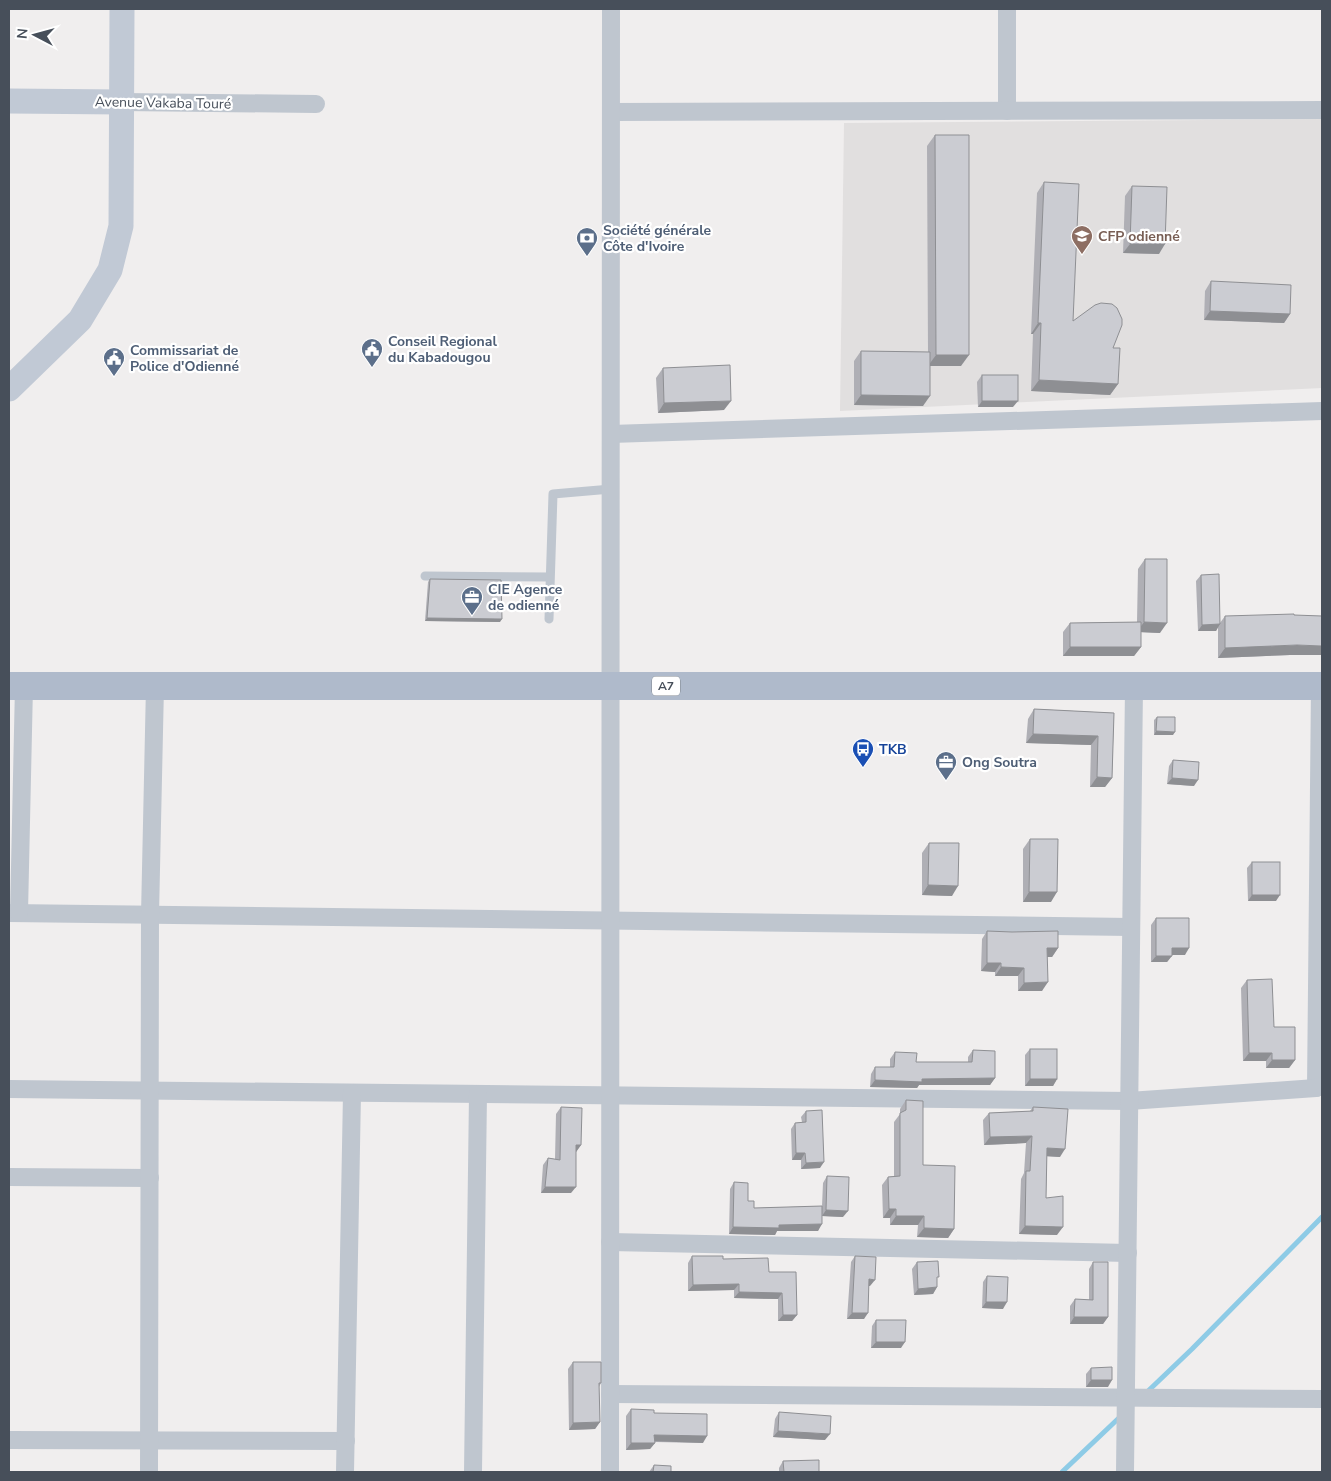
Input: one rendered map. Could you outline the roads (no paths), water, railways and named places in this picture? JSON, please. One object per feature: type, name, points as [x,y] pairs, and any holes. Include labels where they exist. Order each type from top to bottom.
[{"type":"main road","name":"A7","points":[[16,686],[1321,686]]},
{"type":"street","points":[[9,389],[80,320],[110,270],[121,226],[122,9]]},
{"type":"street","points":[[610,1472],[611,9]]},
{"type":"street","points":[[1007,9],[1007,111]]},
{"type":"street","name":"Avenue Vakaba Touré","points":[[9,101],[316,104]]},
{"type":"street","points":[[612,112],[1322,110]]},
{"type":"street","points":[[611,434],[1322,411]]},
{"type":"street","points":[[16,686],[14,913],[1131,927]]},
{"type":"street","points":[[149,1472],[150,915],[155,686]]},
{"type":"street","points":[[1125,1472],[1134,686]]},
{"type":"street","points":[[9,1089],[1129,1101],[1319,1087],[1321,686]]},
{"type":"street","points":[[345,1472],[352,1093]]},
{"type":"street","points":[[473,1472],[478,1094]]},
{"type":"street","points":[[9,1177],[150,1178]]},
{"type":"street","points":[[610,1242],[1128,1253]]},
{"type":"street","points":[[610,1394],[1322,1399]]},
{"type":"street","points":[[9,1440],[346,1441]]},
{"type":"lane","points":[[548,619],[553,494],[611,488]]},
{"type":"lane","points":[[425,576],[549,577]]},
{"type":"waterway","points":[[1146,1393],[1322,1217]]},
{"type":"waterway","points":[[1062,1472],[1121,1416]]},
{"type":"place","name":"CFP odienné","points":[[1082,255]]},
{"type":"place","name":"Société générale Côte d'Ivoire","points":[[587,257]]},
{"type":"place","name":"Conseil Regional du Kabadougou","points":[[372,368]]},
{"type":"place","name":"Commissariat de Police d'Odienné","points":[[114,377]]},
{"type":"place","name":"CIE Agence de odienné","points":[[472,616]]},
{"type":"place","name":"TKB","points":[[863,768]]},
{"type":"place","name":"Ong Soutra","points":[[946,781]]}]
